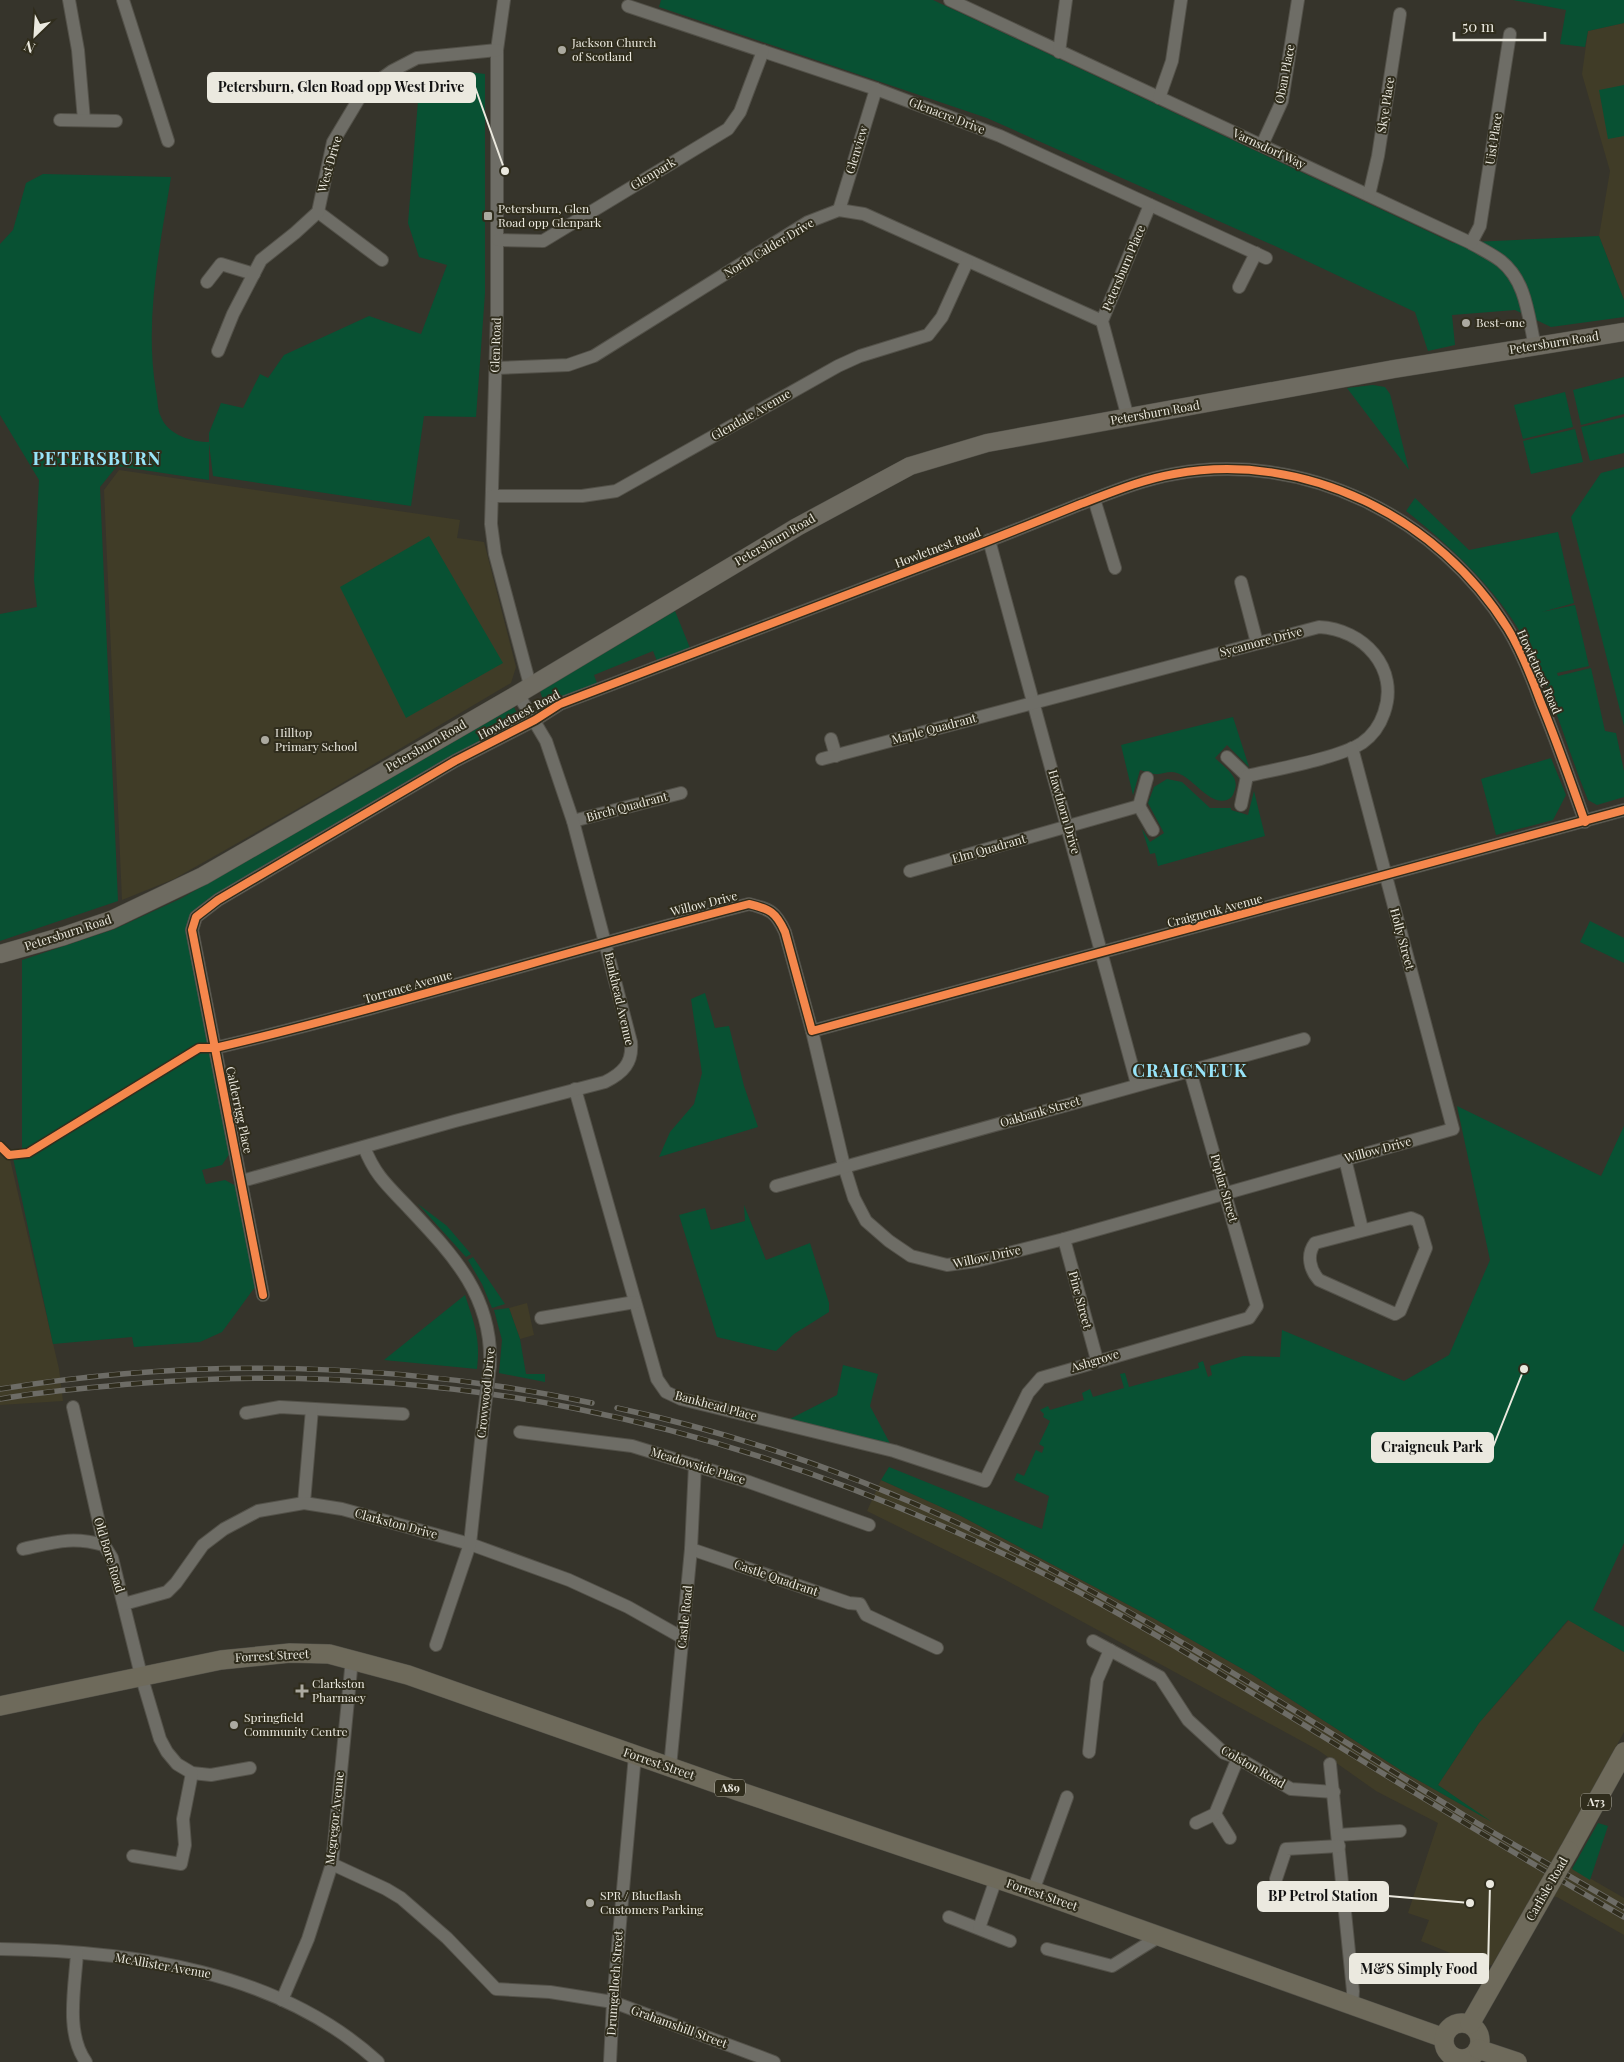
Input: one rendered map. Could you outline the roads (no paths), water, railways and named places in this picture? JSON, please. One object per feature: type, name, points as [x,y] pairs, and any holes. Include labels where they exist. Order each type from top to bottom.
[{"type":"main road","name":"Petersburn Road","points":[[0,954],[64,936],[111,920],[170,894],[524,690],[797,527],[903,469],[987,442],[1394,369],[1624,332]]},
{"type":"main road","name":"Forrest Street","points":[[0,1706],[141,1675],[221,1660],[290,1653],[329,1654],[352,1659],[408,1675],[670,1768],[1033,1891],[1444,2038]]},
{"type":"main road","name":"Carlisle Road","points":[[1470,2024],[1624,1752]]},
{"type":"main road","points":[[1457,2023],[1470,2024],[1479,2033],[1478,2049],[1475,2054],[1464,2059],[1450,2059],[1444,2038],[1446,2032],[1457,2023]]},
{"type":"main road","points":[[1478,2049],[1517,2062]]},
{"type":"street","points":[[69,0],[78,50],[84,120]]},
{"type":"street","points":[[123,0],[168,141]]},
{"type":"street","name":"Glen Road","points":[[504,0],[497,50],[498,240],[491,524],[495,554],[524,690]]},
{"type":"street","points":[[1059,52],[1066,0]]},
{"type":"street","points":[[1160,98],[1172,62],[1180,0]]},
{"type":"street","name":"Oban Place","points":[[1262,145],[1282,101],[1298,0]]},
{"type":"street","name":"Varnsdorf Way","points":[[954,1],[1059,52],[1472,243],[1503,262],[1516,279],[1525,299],[1535,346]]},
{"type":"street","name":"Glenacre Drive","points":[[628,6],[876,89],[1000,136],[1261,255],[1239,287]]},
{"type":"street","name":"Skye Place","points":[[1369,195],[1378,156],[1400,14]]},
{"type":"street","name":"Uist Place","points":[[1472,243],[1480,226],[1510,34]]},
{"type":"street","name":"West Drive","points":[[318,212],[333,142],[363,92],[392,71],[417,58],[497,50]]},
{"type":"street","name":"Glenpark","points":[[498,240],[543,241],[728,129],[740,112],[763,51]]},
{"type":"street","name":"Glenview","points":[[839,210],[876,89]]},
{"type":"street","points":[[60,120],[116,121]]},
{"type":"street","name":"Petersburn Place","points":[[1128,418],[1102,321],[1150,205]]},
{"type":"street","points":[[839,210],[864,214],[967,262],[1102,321]]},
{"type":"street","name":"North Calder Drive","points":[[496,368],[568,365],[594,356],[808,222],[839,210]]},
{"type":"street","points":[[218,351],[233,314],[261,260],[318,212],[382,260]]},
{"type":"street","name":"Glendale Avenue","points":[[492,496],[582,496],[616,491],[838,366],[860,356],[928,335],[942,317],[967,262]]},
{"type":"street","points":[[207,282],[221,264],[254,274]]},
{"type":"street","name":"Howletnest Road","points":[[192,930],[196,916],[218,900],[455,762],[535,720],[560,704],[989,540],[1121,487],[1174,474],[1210,470],[1254,471],[1298,478],[1338,488],[1394,514],[1453,561],[1508,629],[1529,670],[1585,822]]},
{"type":"street","points":[[1094,499],[1115,568]]},
{"type":"street","name":"Hawthorn Drive","points":[[989,540],[1137,1084]]},
{"type":"street","points":[[1241,582],[1258,643]]},
{"type":"street","name":"Sycamore Drive","points":[[1033,703],[1320,627],[1333,628],[1353,636],[1373,652],[1386,672],[1388,682],[1387,705],[1380,723],[1372,734],[1352,748]]},
{"type":"street","name":"Bankhead Avenue","points":[[242,1182],[615,1077],[629,1063],[632,1052],[606,942],[573,821],[546,741],[535,720],[524,690]]},
{"type":"street","name":"Maple Quadrant","points":[[822,760],[1033,703]]},
{"type":"street","points":[[831,739],[836,756]]},
{"type":"street","points":[[1248,776],[1352,748]]},
{"type":"street","name":"Holly Street","points":[[1352,748],[1453,1129]]},
{"type":"street","points":[[1227,757],[1248,776]]},
{"type":"street","points":[[1241,805],[1248,776]]},
{"type":"street","points":[[1147,778],[1139,806],[1153,830]]},
{"type":"street","name":"Birch Quadrant","points":[[573,821],[681,792]]},
{"type":"street","name":"Elm Quadrant","points":[[910,871],[1139,806]]},
{"type":"street","name":"Craigneuk Avenue","points":[[812,1031],[1103,954],[1624,810]]},
{"type":"street","name":"Willow Drive","points":[[606,942],[749,904],[767,908],[778,918],[785,932],[812,1031],[844,1166],[854,1198],[866,1221],[888,1241],[911,1256],[947,1265],[977,1262],[1064,1239],[1453,1129]]},
{"type":"street","name":"Calderrigg Place","points":[[192,930],[263,1295]]},
{"type":"street","name":"Torrance Avenue","points":[[215,1048],[332,1020],[606,942]]},
{"type":"street","name":"Oakbank Street","points":[[776,1186],[1304,1039]]},
{"type":"street","name":"Poplar Street","points":[[1190,1071],[1257,1306]]},
{"type":"street","name":"Bankhead Place","points":[[575,1089],[657,1378],[666,1392],[673,1396],[894,1451],[985,1481]]},
{"type":"street","name":"Crowwood Drive","points":[[364,1147],[375,1172],[451,1252],[471,1282],[490,1334],[490,1366],[470,1544],[436,1645]]},
{"type":"street","points":[[1345,1159],[1362,1229]]},
{"type":"street","points":[[1411,1218],[1418,1221],[1426,1248],[1400,1311],[1395,1314],[1319,1280],[1313,1273],[1309,1260],[1310,1248],[1315,1243],[1362,1229],[1411,1218]]},
{"type":"street","name":"Pine Street","points":[[1064,1239],[1096,1360]]},
{"type":"street","points":[[541,1318],[635,1302]]},
{"type":"street","name":"Ashgrove","points":[[985,1481],[1028,1393],[1041,1378],[1096,1360],[1249,1318],[1257,1306]]},
{"type":"street","name":"Old Bore Road","points":[[72,1407],[104,1545],[112,1558],[141,1675],[160,1740],[177,1764],[192,1773]]},
{"type":"street","points":[[246,1413],[280,1407],[403,1414]]},
{"type":"street","points":[[304,1502],[312,1409]]},
{"type":"street","name":"Meadowside Place","points":[[520,1432],[632,1446],[695,1465],[870,1526]]},
{"type":"street","name":"Castle Road","points":[[670,1768],[691,1548],[695,1465]]},
{"type":"street","name":"Clarkston Drive","points":[[124,1604],[167,1592],[176,1583],[203,1545],[224,1529],[258,1511],[304,1502],[342,1510],[470,1544],[569,1580],[628,1607],[683,1638]]},
{"type":"street","points":[[23,1549],[62,1540],[83,1539],[104,1545]]},
{"type":"street","name":"Castle Quadrant","points":[[691,1548],[849,1603],[860,1604],[866,1615],[937,1648]]},
{"type":"street","name":"Colston Road","points":[[1093,1641],[1160,1677],[1188,1720],[1224,1753],[1238,1758],[1291,1789],[1334,1792]]},
{"type":"street","points":[[1089,1752],[1097,1680],[1110,1650]]},
{"type":"street","name":"Mcgregor Avenue","points":[[282,2000],[308,1939],[332,1864],[352,1659]]},
{"type":"street","name":"Drumgelloch Street","points":[[610,2062],[613,2002],[635,1755]]},
{"type":"street","points":[[1196,1823],[1215,1814],[1238,1758]]},
{"type":"street","points":[[1330,1764],[1353,1991],[1352,2006]]},
{"type":"street","points":[[133,1856],[181,1864],[185,1845],[183,1819],[192,1773],[211,1775],[250,1768]]},
{"type":"street","points":[[1033,1891],[1067,1798]]},
{"type":"street","points":[[1215,1814],[1230,1838]]},
{"type":"street","points":[[1276,1878],[1286,1849],[1400,1830]]},
{"type":"street","name":"Grahamshill Street","points":[[332,1864],[401,1898],[447,1938],[496,1989],[550,1992],[613,2002],[774,2062]]},
{"type":"street","points":[[979,1928],[996,1879]]},
{"type":"street","points":[[949,1917],[1010,1941]]},
{"type":"street","points":[[1047,1949],[1112,1966],[1160,1936]]},
{"type":"street","name":"McAllister Avenue","points":[[0,1949],[77,1953],[156,1963],[211,1974],[282,2000],[321,2019],[356,2042],[378,2062]]},
{"type":"street","points":[[77,1953],[74,2013],[79,2059]]},
{"type":"railway","points":[[0,1389],[148,1372],[222,1369],[297,1369],[371,1372],[445,1379],[519,1389],[592,1403]]},
{"type":"railway","points":[[0,1399],[131,1384],[244,1378],[356,1381],[465,1391],[573,1408],[679,1433],[785,1465],[889,1504],[993,1549],[1077,1591],[1201,1662],[1435,1805],[1624,1917]]},
{"type":"railway","points":[[617,1408],[716,1433],[814,1464],[909,1501],[1001,1544],[1120,1607],[1179,1641],[1295,1710],[1467,1817],[1624,1908]]},
{"type":"place","name":"Jackson Church of Scotland","points":[[562,50]]},
{"type":"place","name":"Petersburn, Glen Road opp West Drive","points":[[505,171]]},
{"type":"place","name":"Petersburn, Glen Road opp Glenpark","points":[[488,216]]},
{"type":"place","name":"Best-one","points":[[1466,323]]},
{"type":"place","name":"Hilltop Primary School","points":[[265,740]]},
{"type":"place","name":"Craigneuk Park","points":[[1524,1369]]},
{"type":"place","name":"Clarkston Pharmacy","points":[[302,1691]]},
{"type":"place","name":"Springfield Community Centre","points":[[234,1725]]},
{"type":"place","name":"M&S Simply Food","points":[[1490,1884]]},
{"type":"place","name":"SPR / Blueflash Customers Parking","points":[[590,1903]]},
{"type":"place","name":"BP Petrol Station","points":[[1470,1903]]},
{"type":"district","name":"PETERSBURN","points":[[97,459]]},
{"type":"district","name":"CRAIGNEUK","points":[[1190,1071]]}]
